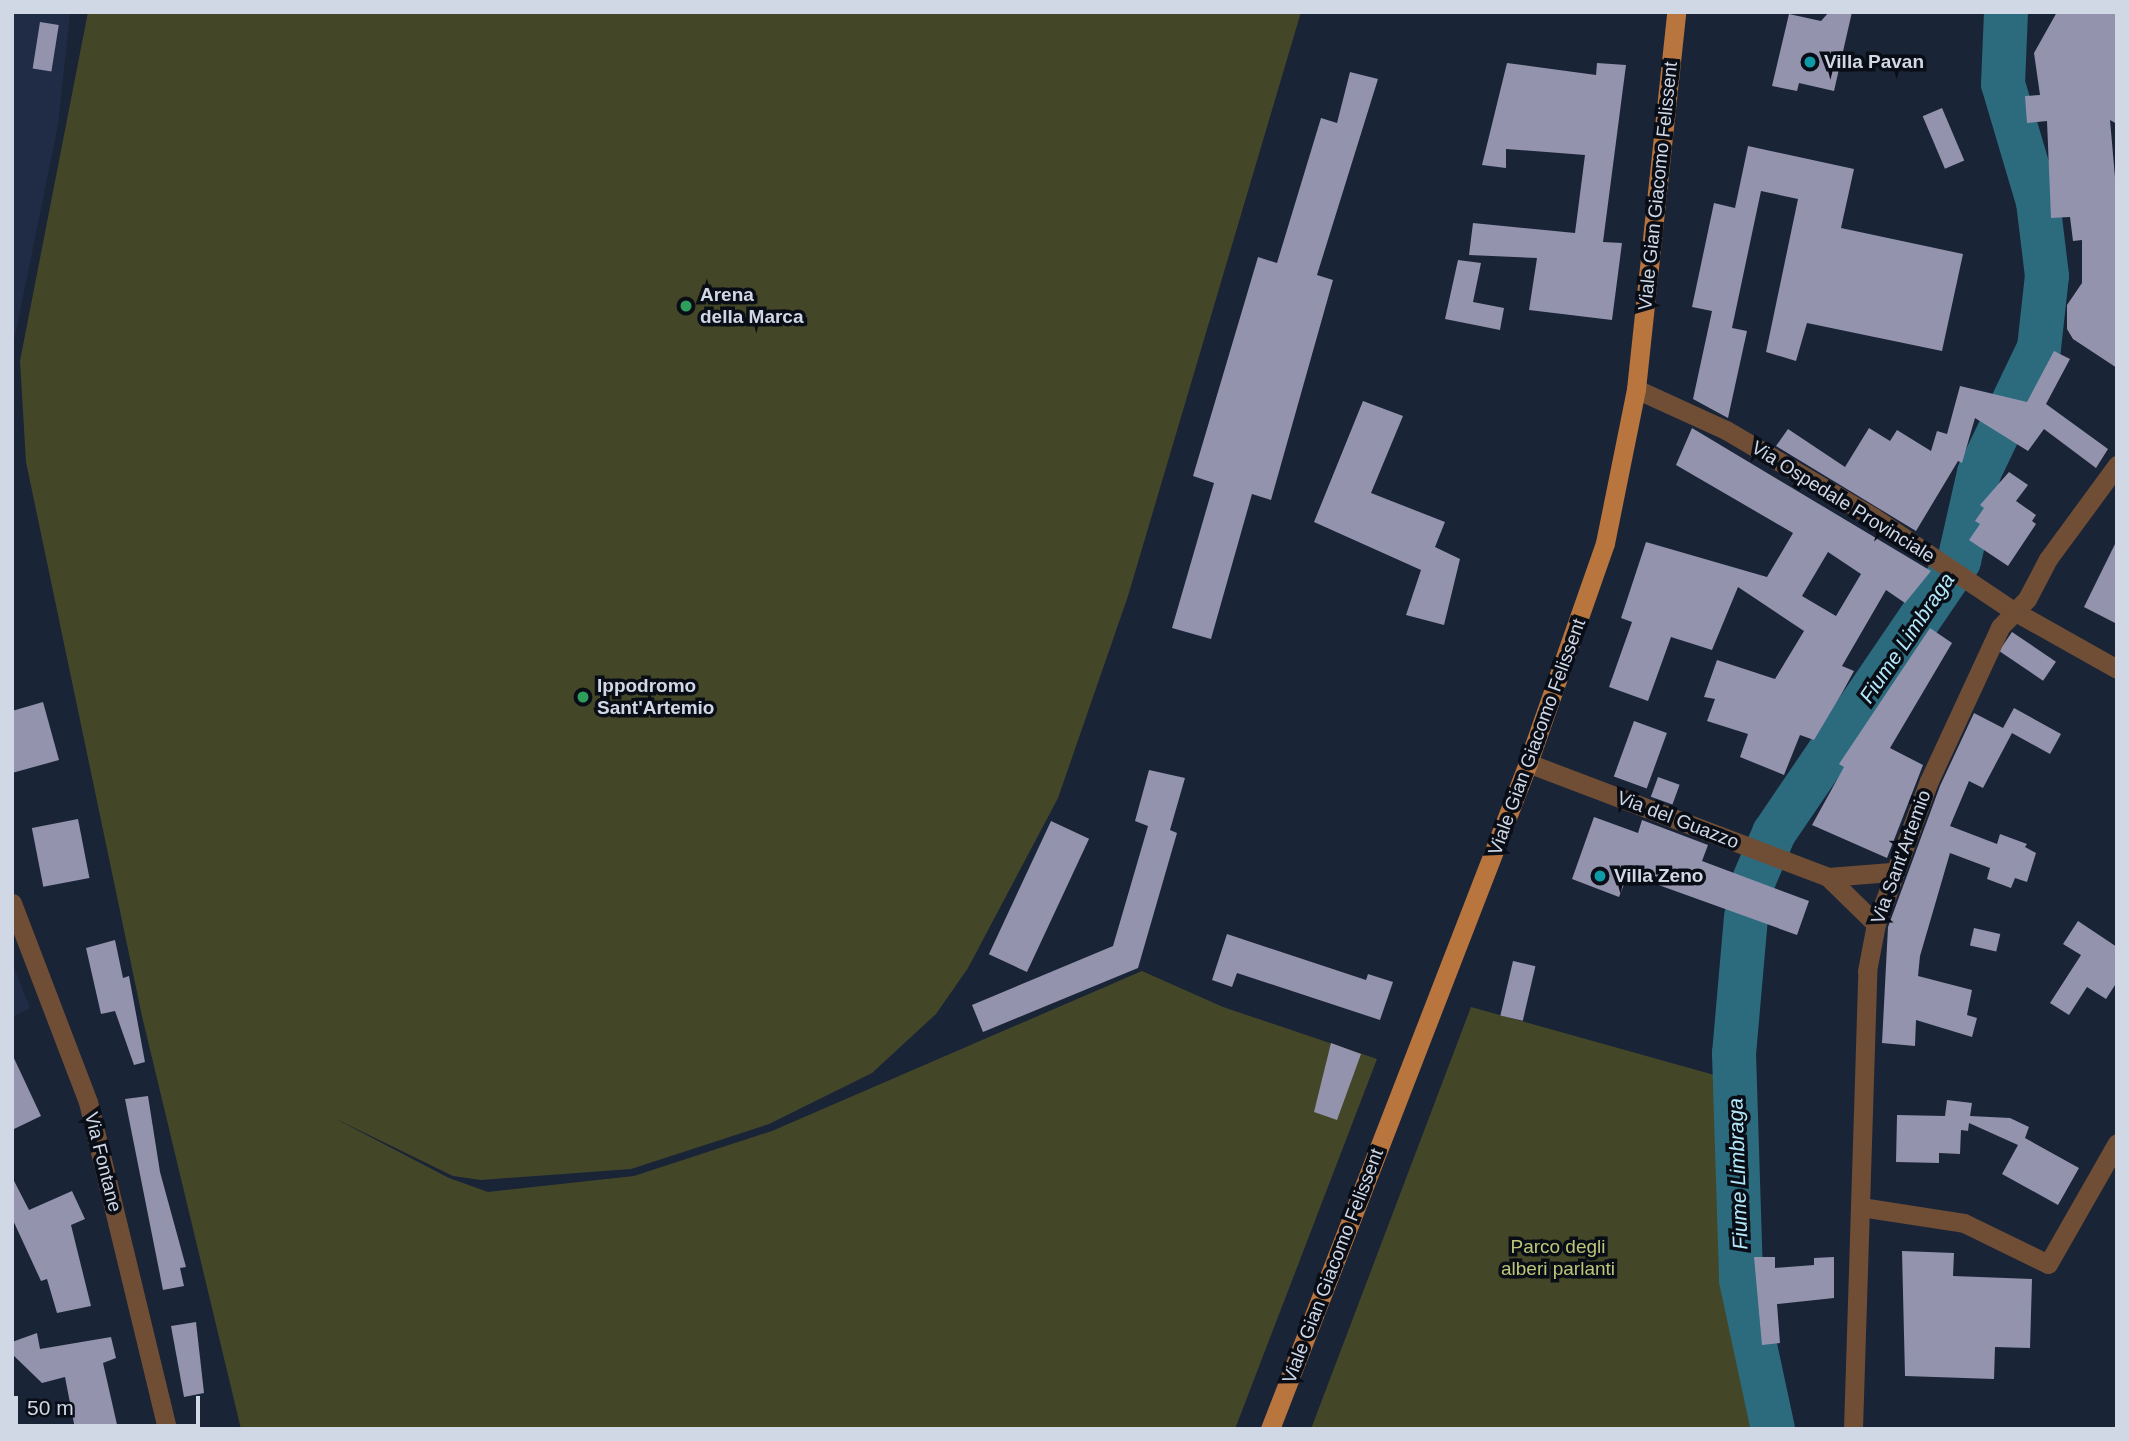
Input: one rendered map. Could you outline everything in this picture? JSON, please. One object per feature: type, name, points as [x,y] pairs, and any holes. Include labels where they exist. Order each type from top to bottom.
[{"type":"main road","name":"Viale Gian Giacomo Felissent","points":[[1270,1429],[1528,763],[1605,543],[1636,389],[1676,12]]},
{"type":"street","name":"Via Ospedale Provinciale","points":[[1636,389],[1726,430],[2012,610],[2117,669]]},
{"type":"street","name":"Via Sant'Artemio","points":[[1853,1429],[1867,971],[1876,924],[1891,872],[1945,743],[2012,610],[2027,599],[2048,559],[2117,465]]},
{"type":"street","name":"Via del Guazzo","points":[[1528,763],[1828,877],[1876,924]]},
{"type":"street","name":"Via del Guazzo","points":[[1828,877],[1891,872]]},
{"type":"street","name":"Via Fontane","points":[[12,903],[88,1102],[167,1429]]},
{"type":"street","points":[[1861,1207],[1964,1223],[2048,1264],[2117,1143]]},
{"type":"shaded area","points":[[12,12],[70,12],[58,125],[13,346]]},
{"type":"shaded area","points":[[12,962],[30,1008],[12,1017]]},
{"type":"green space","name":"Ippodromo Sant'Artemio","points":[[88,12],[1301,12],[1128,596],[1058,798],[968,968],[936,1014],[872,1073],[769,1124],[631,1169],[481,1180],[453,1176],[332,1117],[449,1178],[488,1192],[634,1176],[772,1131],[1142,971],[1223,1007],[1377,1059],[1235,1429],[241,1429],[142,1016],[26,462],[20,361]]},
{"type":"green space","name":"Parco degli alberi parlanti","points":[[1471,1007],[1718,1076],[1719,1148],[1736,1302],[1765,1429],[1311,1429]]},
{"type":"building","name":"Villa Pavan","points":[[1829,12],[1852,12],[1834,91],[1799,83],[1797,91],[1772,86],[1789,14],[1821,21]]},
{"type":"building","points":[[2057,12],[2117,12],[2117,124],[2110,120],[2117,200],[2117,368],[2073,339],[2067,329],[2067,305],[2082,283],[2082,240],[2073,241],[2070,217],[2051,218],[2047,121],[2027,123],[2025,96],[2040,95],[2034,53]]},
{"type":"building","points":[[40,22],[59,25],[51,71],[33,68]]},
{"type":"building","points":[[1507,63],[1596,75],[1597,63],[1626,65],[1603,242],[1622,243],[1612,320],[1529,310],[1537,258],[1469,255],[1473,223],[1575,233],[1585,155],[1506,149],[1506,168],[1482,165]]},
{"type":"building","points":[[1350,72],[1378,79],[1317,275],[1333,280],[1271,500],[1252,494],[1211,639],[1172,628],[1214,483],[1193,476],[1258,257],[1277,263],[1321,118],[1337,123]]},
{"type":"building","points":[[1942,108],[1964,160],[1945,169],[1923,116]]},
{"type":"building","points":[[1748,146],[1854,169],[1841,228],[1963,254],[1942,351],[1807,323],[1796,361],[1766,352],[1798,199],[1761,191],[1732,328],[1747,331],[1728,418],[1693,399],[1712,311],[1692,307],[1714,203],[1735,208]]},
{"type":"building","points":[[1458,260],[1481,263],[1473,302],[1504,308],[1500,330],[1445,319]]},
{"type":"building","points":[[2054,351],[2070,359],[2046,404],[2108,449],[2096,468],[2044,429],[2028,451],[1975,418],[1962,463],[1958,461],[1916,531],[1776,446],[1788,429],[1845,467],[1869,428],[1890,441],[1897,430],[1931,451],[1937,431],[1947,434],[1960,386],[2027,402]]},
{"type":"building","points":[[1363,401],[1403,416],[1371,493],[1445,522],[1435,547],[1460,559],[1444,625],[1406,615],[1421,570],[1314,522]]},
{"type":"building","points":[[1692,428],[1931,571],[1905,603],[1886,590],[1842,666],[1854,671],[1842,693],[1814,740],[1800,735],[1784,775],[1740,757],[1748,734],[1707,721],[1715,699],[1704,697],[1717,660],[1775,679],[1804,631],[1738,587],[1712,650],[1671,637],[1648,701],[1609,687],[1632,622],[1621,618],[1646,542],[1767,577],[1793,533],[1676,465]],"holes":[[[1828,552],[1861,574],[1836,616],[1802,596]]]},
{"type":"building","points":[[2009,472],[2028,485],[2016,501],[2036,515],[2032,521],[2036,524],[2008,566],[1969,540],[1980,524],[1975,521],[1984,508],[1980,505]]},
{"type":"building","points":[[2117,540],[2117,624],[2084,607]]},
{"type":"building","points":[[1930,628],[1952,643],[1890,748],[1923,765],[1887,858],[1812,825],[1844,767],[1839,764]]},
{"type":"building","points":[[2012,632],[2056,662],[2043,681],[1999,651]]},
{"type":"building","points":[[43,702],[59,760],[12,773],[12,711]]},
{"type":"building","points":[[2014,708],[2061,734],[2050,754],[2012,733],[1983,788],[1969,781],[1950,826],[1997,844],[2000,834],[2027,844],[2025,847],[2036,853],[2027,882],[2015,878],[2011,888],[1987,879],[1990,868],[1950,853],[1920,956],[1918,976],[1972,990],[1967,1015],[1977,1018],[1972,1037],[1916,1020],[1915,1046],[1882,1043],[1888,927],[1940,786],[1974,713],[2003,728]]},
{"type":"building","points":[[1634,721],[1667,733],[1647,788],[1614,776]]},
{"type":"building","points":[[1149,770],[1185,778],[1170,830],[1177,833],[1138,968],[983,1032],[972,1005],[1113,946],[1148,826],[1135,821]]},
{"type":"building","points":[[1658,777],[1680,785],[1672,805],[1651,797]]},
{"type":"building","points":[[1594,817],[1638,833],[1642,820],[1708,845],[1702,861],[1809,901],[1797,935],[1628,874],[1619,897],[1572,879]]},
{"type":"building","points":[[78,819],[89,878],[43,887],[32,828]]},
{"type":"building","points":[[1051,821],[1089,839],[1027,972],[989,954]]},
{"type":"building","points":[[2078,921],[2117,947],[2117,982],[2106,999],[2087,987],[2069,1015],[2050,1003],[2081,955],[2063,944]]},
{"type":"building","points":[[1974,928],[2000,934],[1996,952],[1970,946]]},
{"type":"building","points":[[1227,934],[1366,980],[1368,974],[1393,982],[1380,1020],[1237,973],[1232,987],[1212,980]]},
{"type":"building","points":[[115,940],[123,978],[129,976],[145,1062],[134,1065],[115,1011],[101,1014],[86,948]]},
{"type":"building","points":[[1513,961],[1535,966],[1523,1021],[1500,1016]]},
{"type":"building","points":[[1331,1043],[1361,1054],[1337,1120],[1314,1112]]},
{"type":"building","points":[[12,1054],[41,1116],[12,1130]]},
{"type":"building","points":[[148,1096],[160,1172],[186,1267],[180,1268],[184,1286],[163,1290],[125,1099]]},
{"type":"building","points":[[1947,1100],[1972,1103],[1970,1116],[2010,1118],[2029,1127],[2025,1138],[2079,1168],[2058,1205],[2002,1174],[2018,1145],[1969,1123],[1968,1131],[1961,1130],[1960,1154],[1939,1153],[1939,1163],[1896,1162],[1897,1115],[1945,1116]]},
{"type":"building","points":[[12,1177],[29,1210],[72,1191],[85,1219],[71,1225],[91,1306],[57,1313],[47,1279],[41,1281],[12,1218]]},
{"type":"building","points":[[1902,1251],[1954,1253],[1953,1276],[2032,1279],[2030,1348],[1995,1347],[1994,1379],[1905,1376]]},
{"type":"building","points":[[1754,1257],[1775,1257],[1775,1268],[1814,1265],[1814,1258],[1834,1257],[1834,1298],[1777,1304],[1780,1343],[1762,1345]]},
{"type":"building","points":[[196,1322],[204,1393],[184,1397],[171,1326]]},
{"type":"building","points":[[37,1333],[40,1349],[111,1337],[116,1358],[103,1363],[118,1429],[75,1429],[65,1377],[42,1383],[12,1354],[12,1342]]},
{"type":"waterway","name":"Fiume Limbraga","points":[[1754,880],[1774,833],[1959,561],[1979,473],[2039,348],[2047,276],[2038,202],[2003,84],[2006,12]]},
{"type":"waterway","name":"Fiume Limbraga","points":[[1746,917],[1734,1053],[1741,1280],[1773,1429]]},
{"type":"place","name":"Villa Pavan","points":[[1810,62]]},
{"type":"place","name":"Arena della Marca","points":[[686,306]]},
{"type":"place","name":"Ippodromo Sant'Artemio","points":[[583,697]]},
{"type":"place","name":"Villa Zeno","points":[[1600,876]]}]
